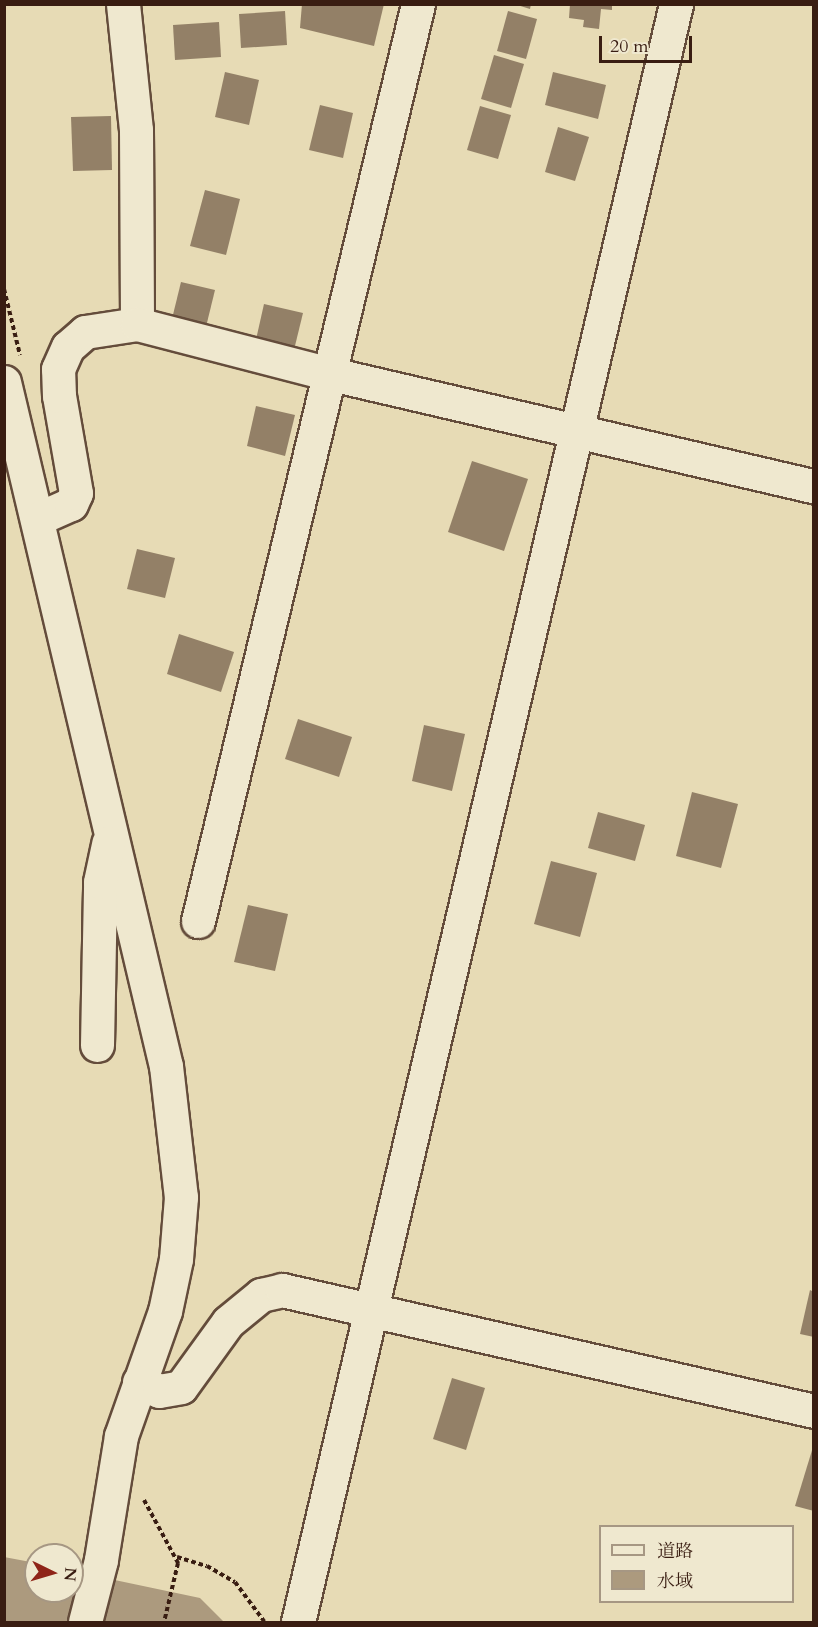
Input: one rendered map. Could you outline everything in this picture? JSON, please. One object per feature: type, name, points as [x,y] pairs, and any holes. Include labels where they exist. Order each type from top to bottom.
[{"type":"street","points":[[123,4],[136,130],[137,324]]},
{"type":"street","points":[[198,921],[418,4]]},
{"type":"street","points":[[298,1623],[676,4]]},
{"type":"street","points":[[37,519],[71,504],[76,493],[59,396],[58,369],[68,347],[85,332],[137,324],[331,374],[813,486]]},
{"type":"street","points":[[4,382],[166,1066],[181,1197],[176,1259],[165,1311],[121,1436],[101,1560],[85,1623]]},
{"type":"street","points":[[97,1045],[100,882],[111,833]]},
{"type":"street","points":[[139,1382],[159,1390],[180,1387],[228,1322],[261,1295],[282,1290],[813,1411]]},
{"type":"path","points":[[4,915],[4,1115]]},
{"type":"path","points":[[177,1557],[214,1569],[235,1582],[265,1623]]},
{"type":"path","points":[[164,1623],[177,1570]]},
{"type":"water","points":[[4,1557],[24,1561],[24,1603],[84,1603],[84,1574],[200,1598],[224,1622],[5,1622]]},
{"type":"building","points":[[302,4],[384,4],[374,46],[300,28]]},
{"type":"building","points":[[514,4],[531,4],[530,9]]},
{"type":"building","points":[[570,4],[612,4],[612,10],[601,9],[599,29],[583,27],[584,20],[569,18]]},
{"type":"building","points":[[285,11],[287,45],[241,48],[239,14]]},
{"type":"building","points":[[508,11],[537,19],[526,59],[497,51]]},
{"type":"building","points":[[219,22],[221,57],[175,60],[173,25]]},
{"type":"building","points":[[494,55],[524,64],[511,108],[481,99]]},
{"type":"building","points":[[225,72],[259,80],[249,125],[215,117]]},
{"type":"building","points":[[553,72],[606,85],[598,119],[545,105]]},
{"type":"building","points":[[320,105],[353,113],[343,158],[309,150]]},
{"type":"building","points":[[480,106],[511,115],[498,159],[467,150]]},
{"type":"building","points":[[111,116],[112,170],[73,171],[71,117]]},
{"type":"building","points":[[558,127],[589,137],[575,181],[545,172]]},
{"type":"building","points":[[205,190],[240,199],[226,255],[190,246]]},
{"type":"building","points":[[181,282],[215,290],[204,335],[170,327]]},
{"type":"building","points":[[264,304],[303,313],[293,354],[255,344]]},
{"type":"building","points":[[256,406],[295,415],[285,456],[247,446]]},
{"type":"building","points":[[472,461],[528,479],[504,551],[448,532]]},
{"type":"building","points":[[137,549],[175,558],[165,598],[127,589]]},
{"type":"building","points":[[179,634],[234,652],[221,692],[167,674]]},
{"type":"building","points":[[298,719],[352,737],[339,777],[285,759]]},
{"type":"building","points":[[424,725],[465,734],[452,791],[412,781]]},
{"type":"building","points":[[692,792],[738,804],[721,868],[676,856]]},
{"type":"building","points":[[598,812],[645,825],[635,861],[588,848]]},
{"type":"building","points":[[551,861],[597,873],[580,937],[534,924]]},
{"type":"building","points":[[248,905],[288,914],[275,971],[234,962]]},
{"type":"building","points":[[810,1290],[814,1292],[814,1337],[800,1334]]},
{"type":"building","points":[[452,1378],[485,1388],[466,1450],[433,1439]]},
{"type":"building","points":[[814,1447],[814,1511],[795,1506]]}]
